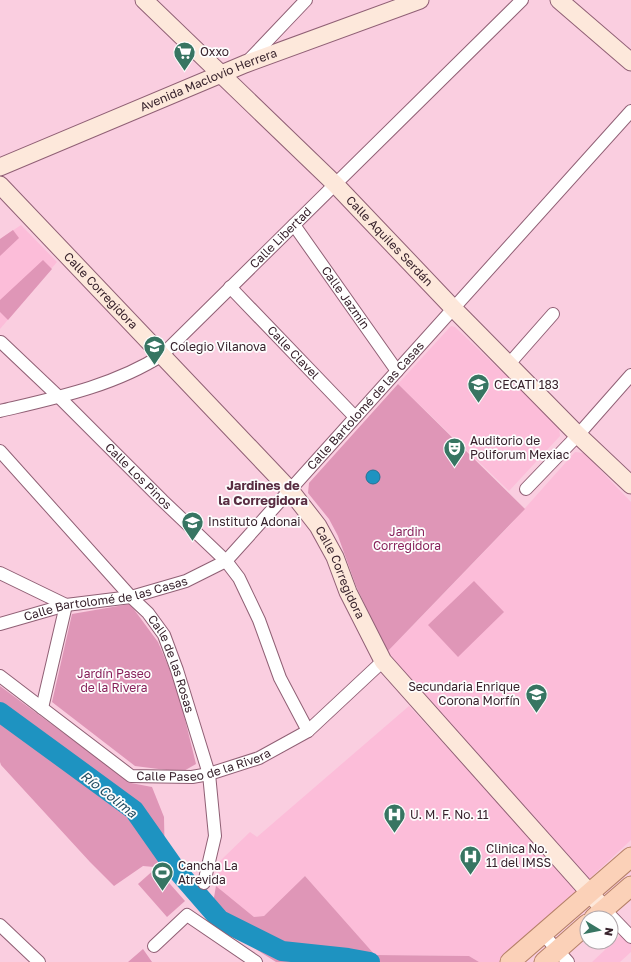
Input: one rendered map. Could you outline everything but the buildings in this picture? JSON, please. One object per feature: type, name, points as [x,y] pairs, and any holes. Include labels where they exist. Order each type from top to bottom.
[{"type":"main road","points":[[510,962],[631,857]]},
{"type":"main road","points":[[604,910],[631,886]]},
{"type":"main road","points":[[556,958],[579,933]]},
{"type":"street","name":"Calle Aquiles Serdán","points":[[144,0],[335,184],[453,308],[578,435],[631,486]]},
{"type":"street","points":[[245,64],[306,0]]},
{"type":"street","name":"Avenida Maclovio Herrera","points":[[0,167],[245,64],[420,0]]},
{"type":"street","name":"Calle Libertad","points":[[0,411],[59,397],[104,383],[148,364],[162,355],[522,0]]},
{"type":"street","points":[[559,0],[631,62]]},
{"type":"street","name":"Calle Bartolomé de las Casas","points":[[0,624],[66,605],[131,597],[186,581],[226,561],[631,111]]},
{"type":"street","name":"Calle Corregidora","points":[[0,185],[290,490],[318,526],[335,557],[348,592],[383,661],[590,894],[597,910]]},
{"type":"street","name":"Calle Jazmín","points":[[294,224],[397,371]]},
{"type":"street","name":"Calle Clavel","points":[[230,287],[355,417]]},
{"type":"street","points":[[509,364],[553,314]]},
{"type":"street","name":"Calle Los Pinos","points":[[1,342],[226,561],[239,578],[259,620],[280,678],[308,731]]},
{"type":"street","points":[[526,489],[578,435],[631,375]]},
{"type":"street","name":"Calle de las Rosas","points":[[0,451],[131,597],[148,613],[164,635],[177,670],[209,774],[215,836],[204,883]]},
{"type":"street","points":[[0,573],[66,605],[42,708]]},
{"type":"street","name":"Calle Paseo de la Rivera","points":[[0,676],[131,776],[192,777],[209,774],[259,758],[308,731],[383,661]]},
{"type":"street","points":[[154,946],[187,915],[256,962]]},
{"type":"street","points":[[0,925],[39,962]]},
{"type":"street","name":"Calle Corregidora","points":[[619,928],[631,937]]},
{"type":"street","points":[[543,934],[556,958]]},
{"type":"shaded area","points":[[21,225],[57,262],[0,329],[0,239]]},
{"type":"shaded area","name":"CECATI 183","points":[[451,326],[455,327],[559,426],[560,436],[509,491],[398,384]]},
{"type":"shaded area","name":"Secundaria Enrique Corona Morfín","points":[[575,452],[584,453],[631,502],[631,840],[587,881],[387,652],[510,525]]},
{"type":"shaded area","name":"U. M. F. No. 11","points":[[409,706],[580,891],[499,962],[479,962],[469,956],[375,955],[305,876],[264,916],[254,917],[216,886],[220,861],[250,832],[257,837]]},
{"type":"shaded area","points":[[622,934],[631,943],[631,952],[620,962],[592,962],[605,950],[619,950],[619,937]]},
{"type":"green space","points":[[13,230],[19,238],[0,256],[0,239]]},
{"type":"green space","points":[[43,260],[52,269],[8,320],[0,312],[0,300]]},
{"type":"green space","name":"Jardin Corregidora","points":[[398,384],[525,509],[387,652],[356,586],[338,536],[329,519],[308,493],[309,483]]},
{"type":"green space","points":[[474,581],[504,612],[458,657],[428,625]]},
{"type":"green space","name":"Jardín Paseo de la Rivera","points":[[130,604],[158,642],[177,687],[196,764],[182,772],[135,766],[52,702],[72,614]]},
{"type":"green space","points":[[0,686],[131,783],[152,787],[164,817],[165,868],[143,866],[114,886],[1,765]]},
{"type":"green space","name":"Cancha La Atrevida","points":[[156,868],[185,901],[167,917],[138,884]]},
{"type":"green space","points":[[305,876],[375,955],[469,956],[479,962],[276,962],[210,920],[216,886],[254,917],[264,916]]},
{"type":"green space","points":[[143,949],[152,962],[128,962]]},
{"type":"water","points":[[373,470],[378,472],[380,477],[378,482],[373,484],[368,482],[366,477],[368,472]]},
{"type":"waterway","name":"Río Colima","points":[[0,712],[134,810],[174,867],[220,920],[282,951],[348,958],[370,962]]},
{"type":"place","name":"Oxxo","points":[[184,72]]},
{"type":"place","name":"Colegio Vilanova","points":[[154,366]]},
{"type":"place","name":"CECATI 183","points":[[478,404]]},
{"type":"place","name":"Auditorio de Poliforum Mexiac","points":[[455,468]]},
{"type":"place","name":"Instituto Adonai","points":[[193,542]]},
{"type":"place","name":"Secundaria Enrique Corona Morfín","points":[[536,714]]},
{"type":"place","name":"U. M. F. No. 11","points":[[394,834]]},
{"type":"place","name":"Clinica No. 11 del IMSS","points":[[471,876]]},
{"type":"place","name":"Cancha La Atrevida","points":[[162,892]]},
{"type":"district","name":"Jardines de la Corregidora","points":[[263,492]]}]
